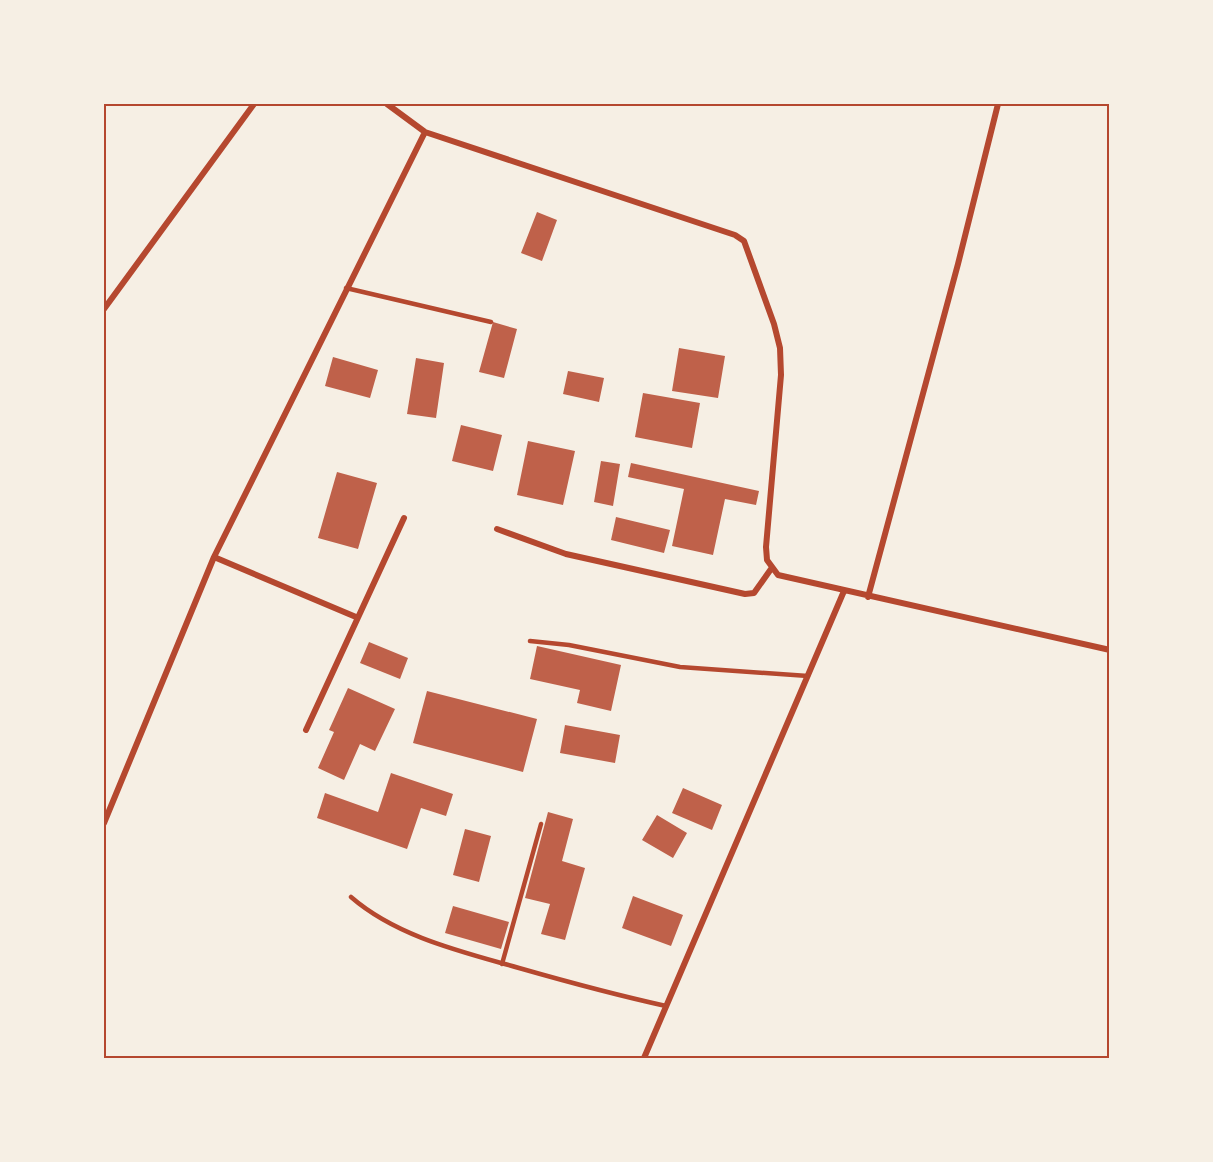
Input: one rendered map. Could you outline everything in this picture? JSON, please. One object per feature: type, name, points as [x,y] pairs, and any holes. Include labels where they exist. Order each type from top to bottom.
[{"type":"street","points":[[104,309],[254,104]]},
{"type":"street","points":[[387,104],[426,132],[735,235],[744,241],[780,348],[781,375],[766,547],[771,569],[778,575],[1110,650]]},
{"type":"street","points":[[868,597],[958,264],[998,104]]},
{"type":"street","points":[[104,823],[214,558],[346,288],[426,132]]},
{"type":"street","points":[[306,730],[356,617],[404,518]]},
{"type":"street","points":[[497,529],[566,554],[746,594],[754,593],[771,569]]},
{"type":"street","points":[[214,558],[356,617]]},
{"type":"street","points":[[644,1059],[844,591]]},
{"type":"lane","points":[[346,288],[491,322]]},
{"type":"lane","points":[[530,641],[569,645],[680,667],[808,676]]},
{"type":"lane","points":[[502,964],[541,824]]},
{"type":"lane","points":[[351,897],[406,932],[502,964],[592,990],[666,1006]]},
{"type":"building","points":[[537,212],[557,220],[542,261],[521,253]]},
{"type":"building","points":[[493,322],[517,329],[504,378],[479,372]]},
{"type":"building","points":[[679,348],[725,356],[718,398],[672,391]]},
{"type":"building","points":[[333,357],[378,370],[370,398],[325,386]]},
{"type":"building","points":[[416,358],[444,363],[436,418],[407,414]]},
{"type":"building","points":[[568,371],[604,378],[599,402],[563,394]]},
{"type":"building","points":[[643,393],[700,403],[692,448],[635,437]]},
{"type":"building","points":[[461,425],[502,435],[493,471],[452,461]]},
{"type":"building","points":[[528,441],[575,451],[563,505],[517,495]]},
{"type":"building","points":[[601,461],[620,464],[613,506],[594,502]]},
{"type":"building","points":[[631,463],[759,491],[756,505],[725,499],[713,555],[672,546],[684,489],[628,477]]},
{"type":"building","points":[[337,472],[377,483],[358,549],[318,538]]},
{"type":"building","points":[[616,517],[670,530],[664,553],[611,540]]},
{"type":"building","points":[[369,642],[408,658],[400,679],[360,663]]},
{"type":"building","points":[[537,646],[621,665],[611,711],[577,703],[580,690],[530,679]]},
{"type":"building","points":[[348,688],[395,709],[375,751],[360,744],[344,780],[318,768],[334,732],[329,730]]},
{"type":"building","points":[[427,691],[537,719],[523,772],[413,743]]},
{"type":"building","points":[[565,725],[620,735],[615,763],[560,753]]},
{"type":"building","points":[[391,773],[453,794],[446,816],[421,808],[407,849],[317,818],[325,793],[378,812]]},
{"type":"building","points":[[683,788],[722,805],[712,830],[672,813]]},
{"type":"building","points":[[548,812],[573,819],[562,861],[585,868],[565,940],[541,934],[550,904],[525,898]]},
{"type":"building","points":[[657,815],[687,833],[673,858],[642,840]]},
{"type":"building","points":[[465,829],[491,836],[479,882],[453,875]]},
{"type":"building","points":[[633,896],[683,915],[671,946],[622,928]]},
{"type":"building","points":[[453,906],[509,922],[501,949],[445,933]]}]
